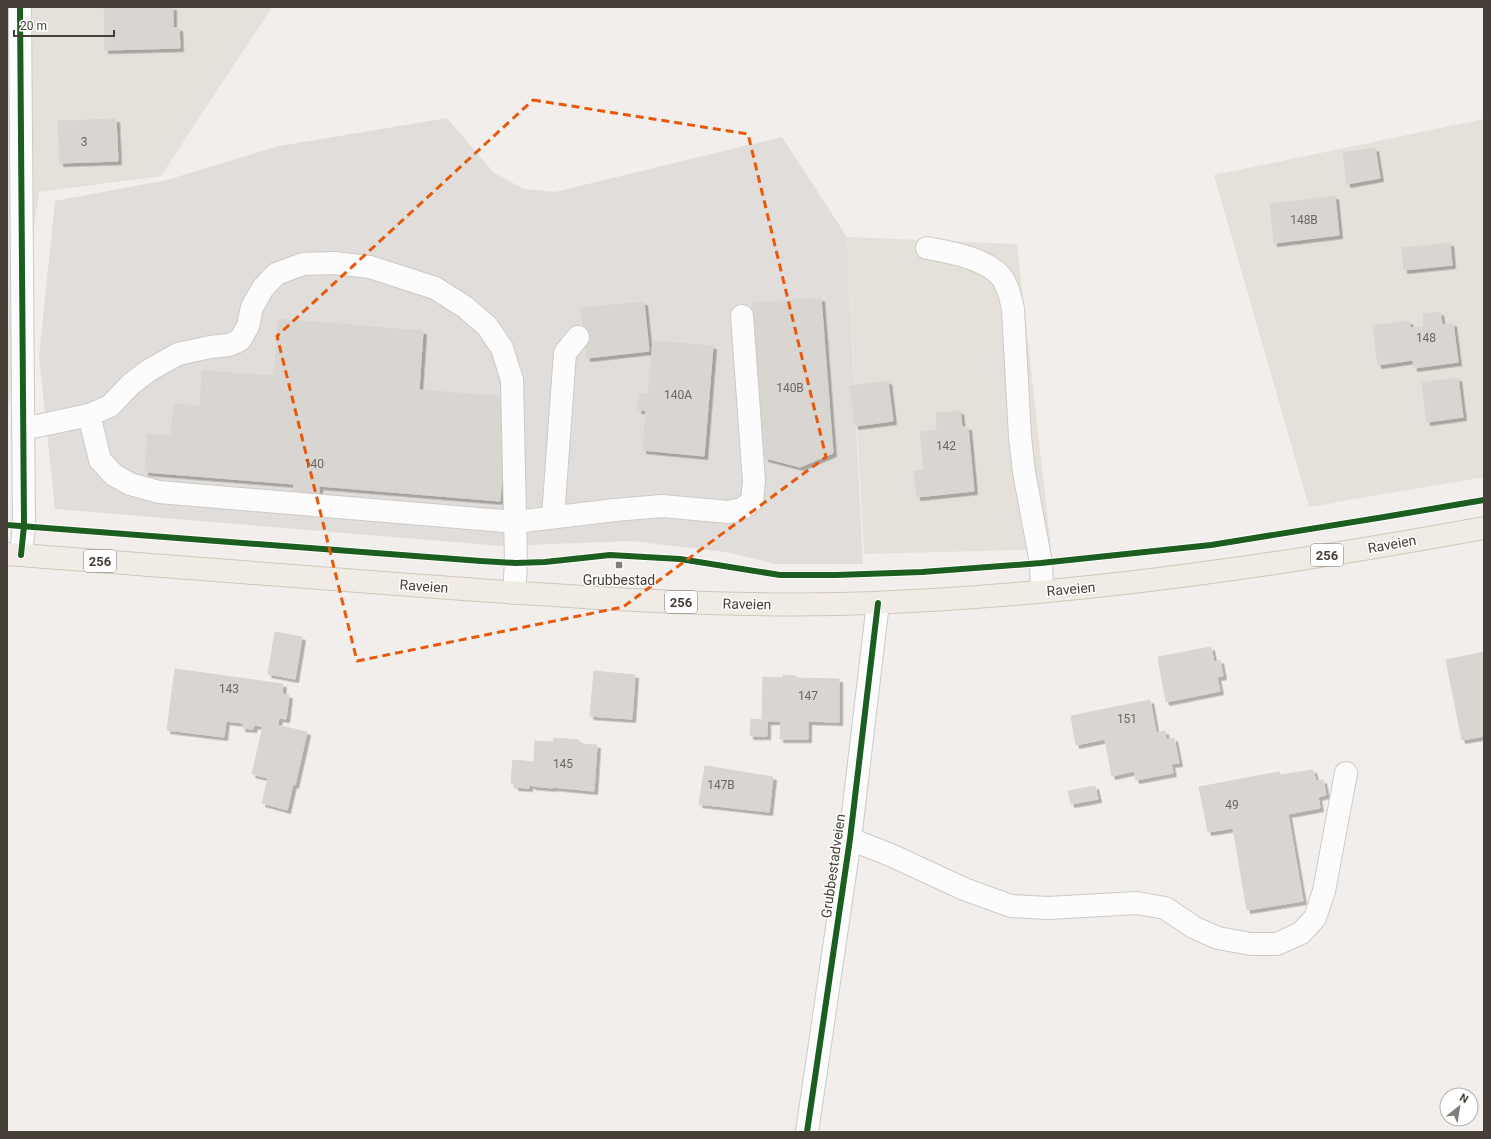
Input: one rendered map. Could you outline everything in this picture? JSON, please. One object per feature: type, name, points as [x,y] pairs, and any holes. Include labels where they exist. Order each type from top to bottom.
[{"type":"main road","name":"Raveien","points":[[14,555],[514,593],[745,604],[878,603],[1042,591],[1170,578],[1313,558],[1484,528]]},
{"type":"street","points":[[14,555],[24,526],[20,7]]},
{"type":"street","points":[[927,248],[952,252],[986,264],[1003,279],[1010,297],[1013,309],[1020,437],[1024,472],[1041,563],[1042,591]]},
{"type":"street","points":[[23,428],[89,415],[110,406],[131,384],[148,371],[178,354],[210,347],[229,345],[240,340],[248,326],[252,307],[263,288],[276,274],[303,264],[334,263],[370,268],[435,288],[465,307],[487,326],[502,348],[512,380],[516,563],[514,593]]},
{"type":"street","points":[[89,415],[100,460],[114,475],[130,484],[159,492],[515,522],[662,506],[729,512],[742,509],[752,501],[754,481],[742,316]]},
{"type":"street","points":[[554,518],[565,353],[578,337]]},
{"type":"street","name":"Grubbestadveien","points":[[807,1132],[850,839],[878,603]]},
{"type":"street","points":[[850,839],[893,856],[964,889],[1011,906],[1048,908],[1137,903],[1165,908],[1195,928],[1218,938],[1251,944],[1277,944],[1301,933],[1315,918],[1324,892],[1346,773]]},
{"type":"highlighted area","points":[[533,100],[748,134],[826,457],[623,607],[357,661],[277,336]]},
{"type":"shaded area","points":[[7,7],[272,7],[161,176],[39,192],[7,416]]},
{"type":"shaded area","points":[[447,118],[494,173],[524,189],[555,192],[782,137],[847,237],[863,564],[776,564],[726,552],[631,541],[503,546],[55,509],[39,356],[55,201],[167,180],[279,146]]},
{"type":"shaded area","points":[[1484,119],[1484,477],[1309,507],[1214,175]]},
{"type":"shaded area","points":[[847,237],[1017,244],[1051,549],[864,554]]},
{"type":"building","points":[[104,7],[173,7],[173,28],[179,28],[180,48],[105,50]]},
{"type":"building","points":[[116,119],[118,161],[60,163],[58,121]]},
{"type":"building","points":[[1375,148],[1380,178],[1347,184],[1343,153]]},
{"type":"building","points":[[1335,196],[1339,235],[1274,243],[1270,204]]},
{"type":"building","points":[[1450,243],[1452,265],[1404,270],[1402,248]]},
{"type":"building","points":[[821,298],[833,453],[800,467],[765,458],[753,303]]},
{"type":"building","points":[[644,302],[649,351],[587,358],[581,308]]},
{"type":"building","points":[[1440,312],[1442,325],[1453,323],[1458,362],[1414,368],[1413,360],[1378,365],[1373,326],[1409,321],[1410,328],[1424,327],[1423,314]]},
{"type":"building","points":[[279,319],[423,331],[419,390],[508,397],[500,501],[319,486],[319,496],[293,495],[294,484],[145,472],[148,434],[171,436],[174,404],[200,406],[202,371],[274,376]]},
{"type":"building","points":[[653,341],[713,346],[704,456],[643,450],[646,410],[638,410],[640,393],[648,394]]},
{"type":"building","points":[[1458,378],[1463,417],[1427,422],[1422,383]]},
{"type":"building","points":[[888,381],[893,421],[855,426],[850,386]]},
{"type":"building","points":[[960,411],[962,427],[968,427],[974,491],[917,497],[914,471],[924,470],[920,432],[937,430],[936,413]]},
{"type":"building","points":[[275,632],[302,637],[295,679],[268,674]]},
{"type":"building","points":[[1211,647],[1214,662],[1220,660],[1223,676],[1217,677],[1220,691],[1166,702],[1158,657]]},
{"type":"building","points":[[1484,652],[1484,736],[1462,740],[1446,660]]},
{"type":"building","points":[[175,669],[283,684],[282,694],[289,695],[286,719],[279,718],[277,728],[254,725],[253,729],[242,728],[243,723],[226,721],[224,737],[167,730]]},
{"type":"building","points":[[594,671],[635,675],[632,719],[590,716]]},
{"type":"building","points":[[783,675],[796,676],[796,678],[839,679],[839,722],[808,721],[808,739],[780,739],[781,721],[767,721],[767,736],[750,736],[751,719],[762,720],[763,677],[783,678]]},
{"type":"building","points":[[1150,700],[1156,733],[1165,731],[1166,740],[1174,738],[1179,763],[1171,764],[1173,773],[1136,780],[1134,771],[1112,776],[1105,739],[1076,745],[1071,716]]},
{"type":"building","points":[[277,725],[307,732],[295,785],[293,784],[287,810],[262,803],[268,778],[252,774],[263,726],[277,728]]},
{"type":"building","points":[[554,738],[579,740],[579,744],[597,745],[594,791],[532,785],[529,785],[529,788],[515,787],[515,784],[511,784],[513,760],[534,762],[535,741],[553,742]]},
{"type":"building","points":[[705,766],[773,777],[769,812],[699,804]]},
{"type":"building","points":[[1313,770],[1316,781],[1323,780],[1326,795],[1318,797],[1320,808],[1288,814],[1303,901],[1247,910],[1233,828],[1208,832],[1199,787],[1279,772],[1280,775]]},
{"type":"building","points":[[1095,786],[1098,799],[1071,804],[1068,791]]},
{"type":"cycle path","points":[[20,7],[24,526],[21,555]]},
{"type":"cycle path","points":[[7,525],[481,561],[516,563],[545,562],[610,555],[680,559],[780,575],[836,575],[922,572],[1041,563],[1211,545],[1484,500]]},
{"type":"cycle path","points":[[807,1132],[850,839],[878,603]]},
{"type":"place","name":"Grubbestad","points":[[619,565]]}]
